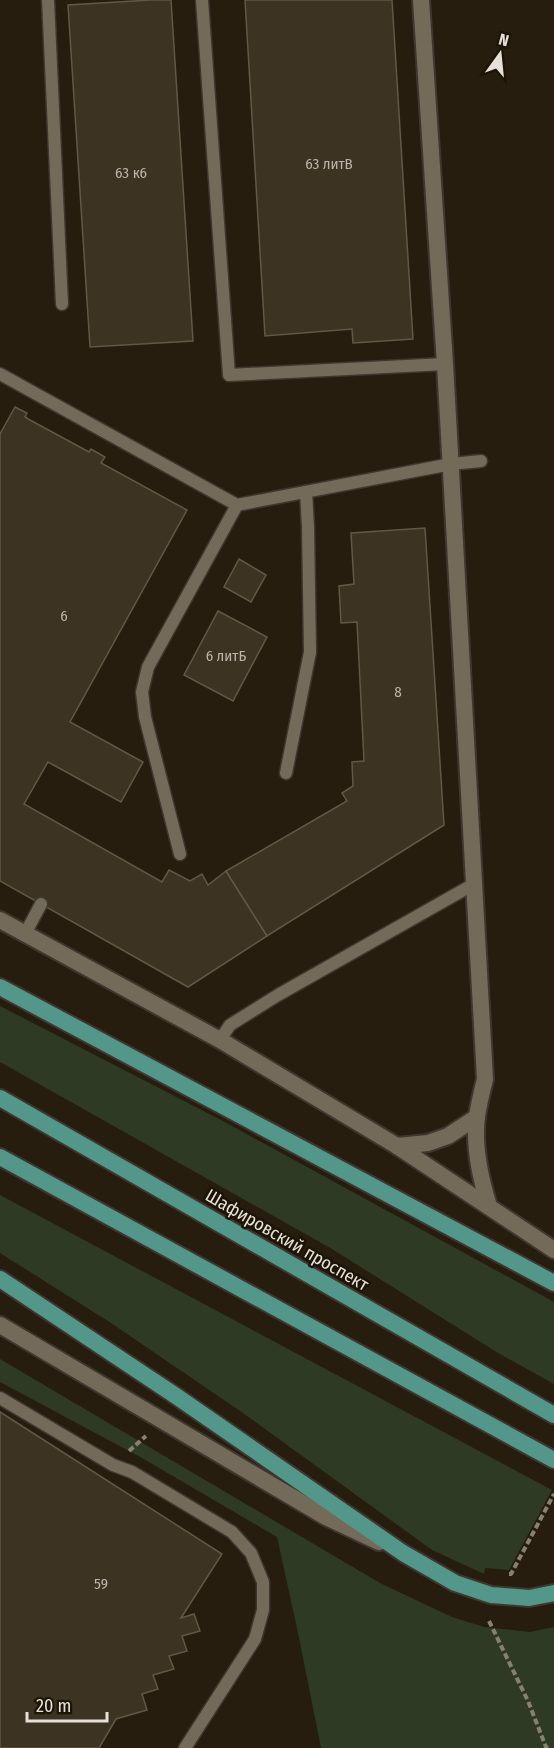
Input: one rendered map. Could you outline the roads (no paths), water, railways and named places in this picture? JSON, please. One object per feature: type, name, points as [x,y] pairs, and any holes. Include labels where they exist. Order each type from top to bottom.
[{"type":"main road","points":[[0,987],[554,1283]]},
{"type":"main road","name":"Шафировский проспект","points":[[0,1098],[554,1415]]},
{"type":"main road","points":[[0,1157],[554,1460]]},
{"type":"main road","points":[[0,1279],[176,1396],[403,1553],[455,1583],[491,1595],[529,1598],[554,1593]]},
{"type":"street","points":[[421,0],[451,464],[485,1079],[477,1117],[477,1151],[481,1180],[489,1206]]},
{"type":"street","points":[[0,920],[220,1040],[397,1146],[554,1250]]},
{"type":"street","points":[[397,1146],[428,1143],[448,1136],[477,1117]]},
{"type":"street","points":[[0,1325],[326,1517],[403,1553]]},
{"type":"lane","points":[[48,0],[62,304]]},
{"type":"lane","points":[[202,0],[229,375],[445,364]]},
{"type":"lane","points":[[0,374],[237,505],[451,464],[481,461]]},
{"type":"lane","points":[[286,773],[310,652],[306,492]]},
{"type":"lane","points":[[180,854],[145,717],[142,692],[148,667],[237,505]]},
{"type":"lane","points":[[220,1040],[230,1025],[278,995],[474,884]]},
{"type":"lane","points":[[25,934],[41,904]]},
{"type":"lane","points":[[0,1398],[113,1465],[132,1472],[231,1532],[251,1553],[263,1582],[263,1610],[255,1639],[185,1748]]}]
